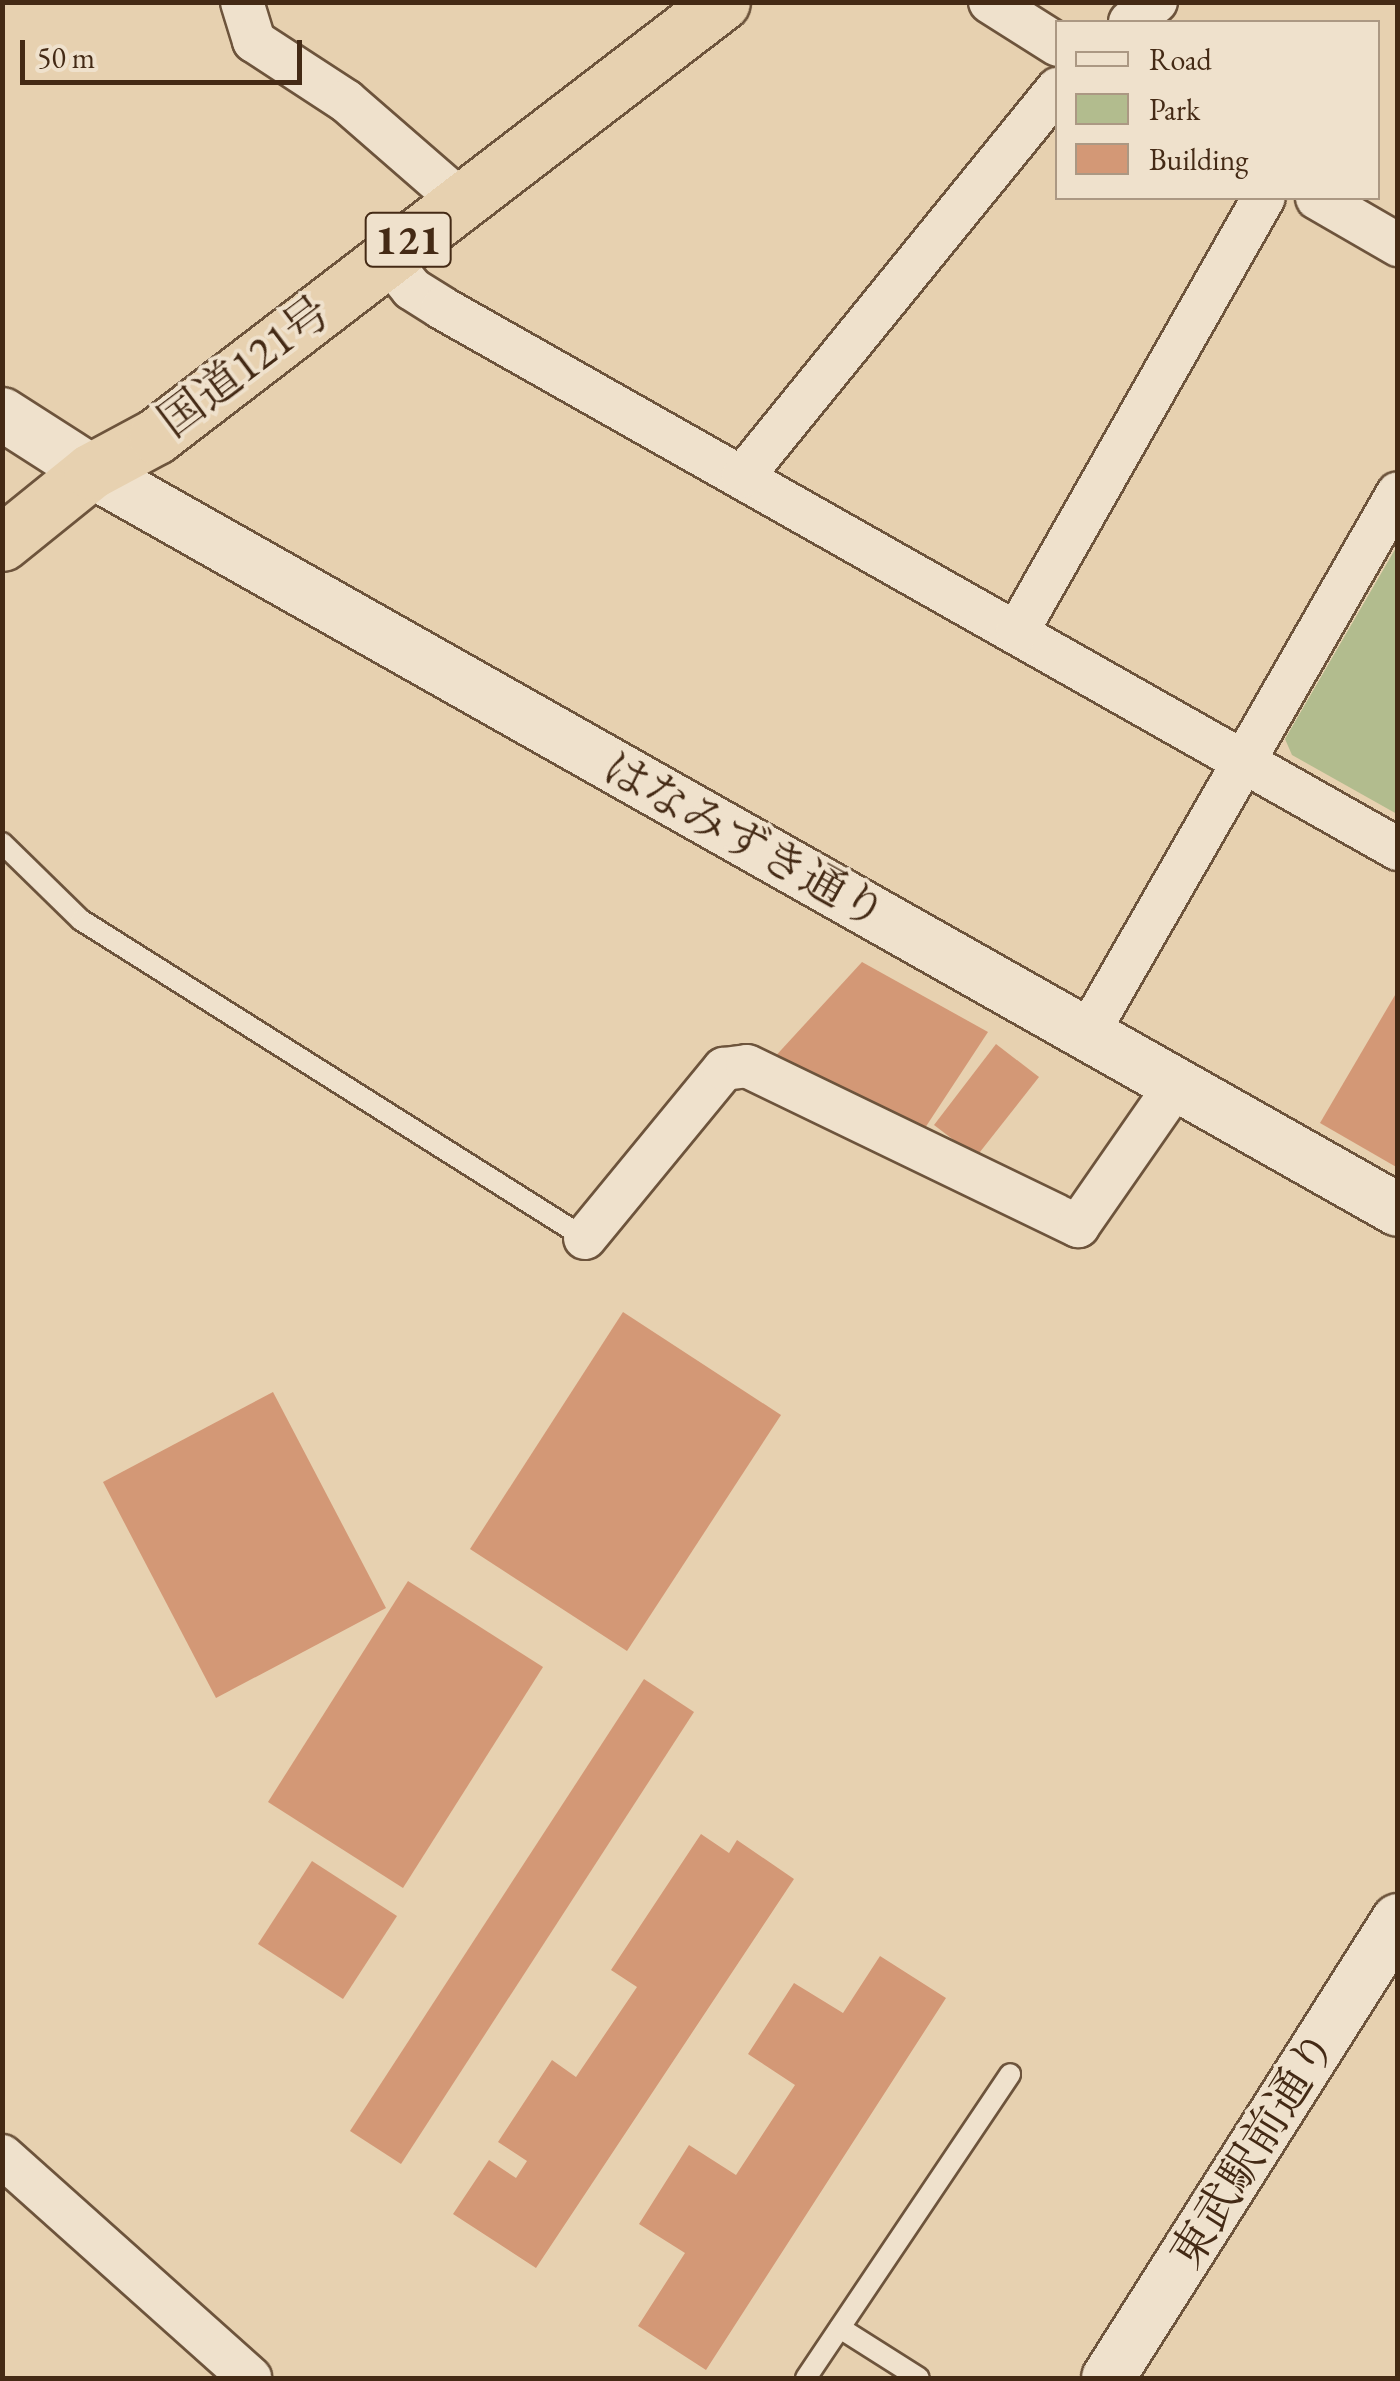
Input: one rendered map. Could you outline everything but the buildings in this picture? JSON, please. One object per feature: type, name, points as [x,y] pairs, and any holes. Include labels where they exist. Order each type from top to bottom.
[{"type":"highway","name":"国道121号","points":[[2,543],[92,471],[156,436],[722,2]]},
{"type":"street","points":[[242,2],[254,41],[346,102],[460,200]]},
{"type":"street","points":[[990,2],[1055,42]]},
{"type":"street","points":[[1133,20],[1156,2]]},
{"type":"street","points":[[743,476],[1055,94]]},
{"type":"street","points":[[1017,632],[1263,200]]},
{"type":"street","points":[[1320,200],[1398,245]]},
{"type":"street","points":[[386,256],[412,290],[1398,849]]},
{"type":"street","name":"はなみずき通り","points":[[2,414],[92,471],[1178,1082],[1398,1210]]},
{"type":"street","points":[[1089,1032],[1398,493]]},
{"type":"street","points":[[585,1238],[724,1069],[747,1066],[1078,1226],[1178,1082]]},
{"type":"street","name":"東武駅前通り","points":[[1108,2378],[1398,1920]]},
{"type":"street","points":[[2,2156],[250,2378]]},
{"type":"lane","points":[[2,843],[80,920],[585,1238]]},
{"type":"lane","points":[[806,2378],[1010,2074]]},
{"type":"lane","points":[[840,2328],[919,2378]]},
{"type":"green space","points":[[1397,546],[1397,814],[1292,755],[1285,739]]}]
